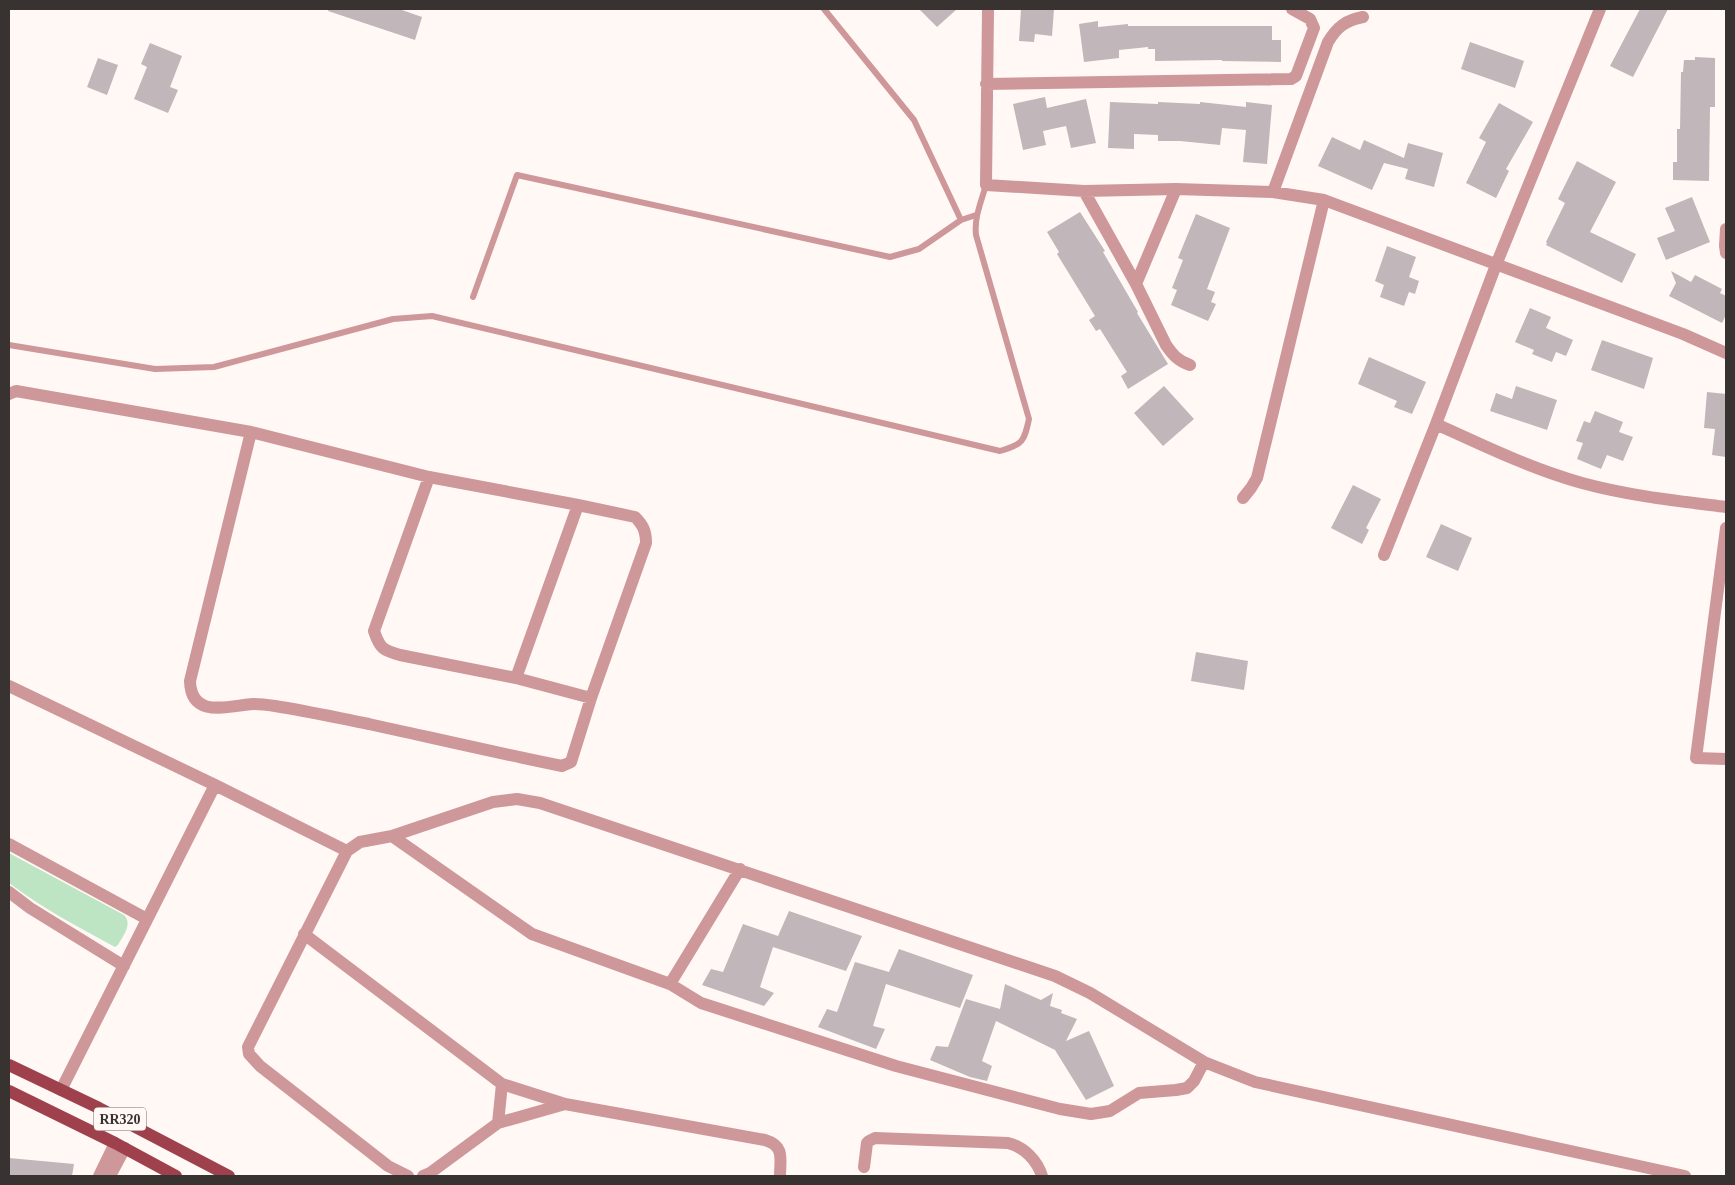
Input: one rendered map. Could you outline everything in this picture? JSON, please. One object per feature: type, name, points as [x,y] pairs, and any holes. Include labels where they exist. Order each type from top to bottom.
[{"type":"main road","name":"RR320","points":[[9,1065],[99,1108],[229,1176]]},
{"type":"main road","name":"RR320","points":[[9,1091],[176,1176]]},
{"type":"street","points":[[988,9],[986,186],[1084,191],[1176,189],[1273,192],[1324,200],[1683,334],[1726,353]]},
{"type":"street","points":[[986,84],[1291,79],[1296,76],[1314,28],[1310,19],[1292,9]]},
{"type":"street","points":[[1384,555],[1496,265],[1600,9]]},
{"type":"street","points":[[1273,192],[1328,42],[1334,31],[1343,24],[1351,19],[1363,17]]},
{"type":"street","points":[[1136,284],[1176,189]]},
{"type":"street","points":[[1084,191],[1136,284],[1172,354],[1181,362],[1190,365]]},
{"type":"street","points":[[1243,498],[1257,478],[1324,200]]},
{"type":"street","points":[[1726,229],[1726,253]]},
{"type":"street","points":[[9,394],[16,391],[250,432],[429,477],[578,504],[635,518],[642,524],[646,533],[646,543],[591,698],[571,762],[562,766],[299,710],[252,704],[228,708],[202,705],[190,691],[190,681],[250,432]]},
{"type":"street","points":[[1436,424],[1526,464],[1582,483],[1639,496],[1726,508]]},
{"type":"street","points":[[429,477],[374,631],[378,644],[385,651],[400,656],[516,678],[591,698]]},
{"type":"street","points":[[516,678],[578,504]]},
{"type":"street","points":[[1726,528],[1696,758],[1726,759]]},
{"type":"street","points":[[9,686],[347,851]]},
{"type":"street","points":[[61,1090],[215,785]]},
{"type":"street","points":[[408,1176],[388,1166],[260,1066],[249,1054],[250,1043],[347,851],[360,842],[392,836],[493,802],[517,800],[540,803],[1054,976],[1090,993],[1204,1062],[1255,1082],[1685,1176]]},
{"type":"street","points":[[392,836],[532,934],[670,984],[701,1003],[896,1066],[1078,1113],[1103,1113],[1118,1107],[1138,1093],[1182,1090],[1190,1085],[1204,1062]]},
{"type":"street","points":[[9,844],[147,919]]},
{"type":"street","points":[[670,984],[740,869]]},
{"type":"street","points":[[9,892],[30,908],[124,966]]},
{"type":"street","points":[[304,934],[502,1084],[565,1104],[773,1142],[778,1147],[781,1155],[780,1176]]},
{"type":"street","points":[[498,1123],[502,1084]]},
{"type":"street","points":[[423,1176],[430,1173],[498,1123],[565,1104]]},
{"type":"street","points":[[864,1167],[867,1143],[875,1138],[1008,1143],[1020,1147],[1030,1156],[1042,1176]]},
{"type":"street","points":[[99,1176],[120,1146]]},
{"type":"street","points":[[110,1176],[120,1146]]},
{"type":"lane","points":[[824,9],[914,120],[961,220]]},
{"type":"lane","points":[[473,297],[517,176],[890,257],[919,249],[961,220],[976,215]]},
{"type":"lane","points":[[9,345],[155,369],[214,367],[394,319],[432,316],[1000,451],[1018,445],[1025,438],[1029,419],[976,236],[976,215],[986,186]]},
{"type":"green space","points":[[9,853],[124,915],[128,922],[118,945],[115,947],[74,925],[34,901],[9,883]]},
{"type":"building","points":[[329,9],[399,9],[422,17],[415,40],[328,11]]},
{"type":"building","points":[[919,9],[957,9],[937,27]]},
{"type":"building","points":[[1021,9],[1054,9],[1052,36],[1035,34],[1034,42],[1019,41]]},
{"type":"building","points":[[1640,9],[1668,9],[1633,77],[1610,66]]},
{"type":"building","points":[[1098,21],[1098,27],[1128,24],[1128,26],[1272,26],[1272,40],[1281,40],[1281,62],[1222,60],[1155,61],[1155,49],[1148,49],[1148,47],[1119,50],[1119,58],[1084,62],[1079,24]]},
{"type":"building","points":[[1470,42],[1524,61],[1515,88],[1461,69]]},
{"type":"building","points":[[150,43],[182,56],[170,87],[178,90],[168,113],[134,99],[147,67],[141,64]]},
{"type":"building","points":[[1695,57],[1715,58],[1715,107],[1710,107],[1709,181],[1673,180],[1673,162],[1677,162],[1677,129],[1680,129],[1681,72],[1683,72],[1684,60],[1695,60]]},
{"type":"building","points":[[98,58],[118,65],[107,95],[87,87]]},
{"type":"building","points":[[1045,97],[1047,108],[1086,99],[1096,143],[1071,148],[1066,126],[1043,131],[1046,145],[1023,150],[1013,104]]},
{"type":"building","points":[[1110,102],[1200,104],[1200,102],[1246,107],[1246,102],[1272,105],[1267,164],[1243,162],[1246,130],[1222,128],[1220,145],[1158,141],[1158,135],[1134,134],[1134,149],[1108,148]]},
{"type":"building","points":[[1499,103],[1533,122],[1506,169],[1509,171],[1496,198],[1466,183],[1486,142],[1479,138]]},
{"type":"building","points":[[1332,137],[1360,150],[1364,140],[1404,158],[1408,143],[1443,153],[1434,187],[1405,179],[1408,169],[1384,163],[1372,190],[1318,166]]},
{"type":"building","points":[[1577,161],[1616,182],[1590,232],[1636,254],[1622,283],[1546,245],[1565,203],[1558,199]]},
{"type":"building","points":[[1692,197],[1710,242],[1666,260],[1657,238],[1675,231],[1665,208]]},
{"type":"building","points":[[1080,212],[1105,251],[1103,252],[1137,313],[1168,364],[1128,389],[1121,376],[1127,372],[1100,329],[1096,331],[1089,320],[1095,316],[1057,254],[1059,252],[1047,232]]},
{"type":"building","points":[[1196,214],[1230,228],[1207,289],[1215,292],[1211,302],[1216,304],[1208,321],[1171,305],[1177,290],[1172,288],[1183,260],[1178,258]]},
{"type":"building","points":[[1387,246],[1416,257],[1409,277],[1419,281],[1415,294],[1409,292],[1404,306],[1380,297],[1384,285],[1375,281]]},
{"type":"building","points":[[1671,271],[1691,282],[1695,275],[1722,289],[1720,293],[1726,296],[1726,315],[1722,323],[1669,296],[1676,283]]},
{"type":"building","points":[[1530,308],[1551,317],[1546,328],[1573,340],[1566,356],[1556,352],[1552,362],[1532,354],[1534,350],[1515,342]]},
{"type":"building","points":[[1602,340],[1653,358],[1644,389],[1591,370]]},
{"type":"building","points":[[1369,357],[1426,382],[1412,414],[1394,407],[1397,401],[1358,384]]},
{"type":"building","points":[[1164,386],[1194,419],[1163,446],[1134,413]]},
{"type":"building","points":[[1516,386],[1557,400],[1547,430],[1490,411],[1496,393],[1512,399]]},
{"type":"building","points":[[1707,392],[1726,394],[1726,457],[1712,455],[1715,429],[1704,428]]},
{"type":"building","points":[[1595,411],[1623,422],[1619,432],[1633,437],[1623,461],[1607,455],[1601,469],[1577,459],[1583,443],[1576,441],[1584,421],[1590,423]]},
{"type":"building","points":[[1353,485],[1381,499],[1366,528],[1369,530],[1362,544],[1331,528]]},
{"type":"building","points":[[1441,524],[1472,538],[1458,571],[1426,557]]},
{"type":"building","points":[[1196,652],[1248,661],[1244,690],[1191,681]]},
{"type":"building","points":[[789,911],[862,936],[846,971],[773,947],[760,987],[774,993],[764,1006],[702,985],[711,969],[723,972],[743,924],[778,936]]},
{"type":"building","points":[[899,949],[973,975],[960,1008],[886,984],[873,1026],[885,1029],[876,1049],[818,1027],[827,1009],[837,1012],[855,962],[889,972]]},
{"type":"building","points":[[1005,984],[1041,1000],[1053,993],[1050,1006],[1062,1010],[1061,1013],[1077,1019],[1066,1041],[1089,1031],[1114,1086],[1086,1100],[1055,1050],[996,1021],[982,1061],[992,1066],[987,1081],[970,1077],[930,1060],[936,1046],[948,1047],[966,999],[1000,1009]]},
{"type":"building","points":[[9,1158],[74,1164],[72,1176],[9,1176]]}]
